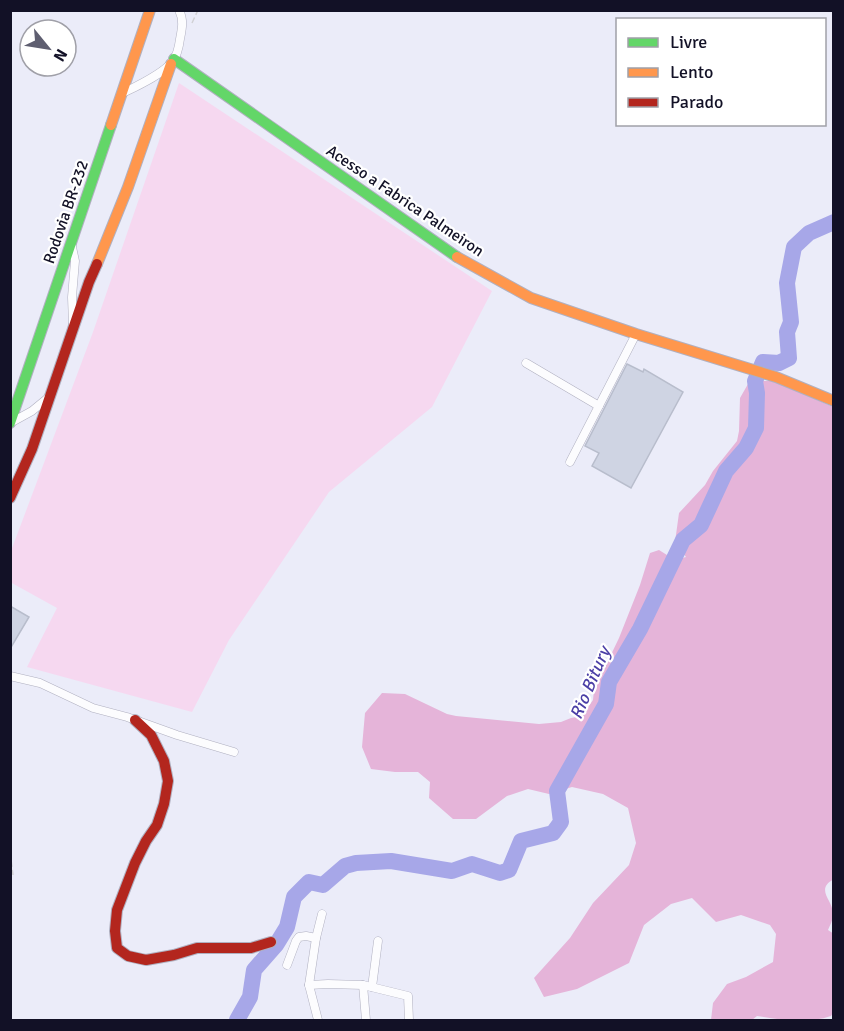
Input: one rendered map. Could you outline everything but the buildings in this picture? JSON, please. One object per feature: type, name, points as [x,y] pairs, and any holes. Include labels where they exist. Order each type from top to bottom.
[{"type":"main road","name":"Rodovia BR-232","points":[[10,423],[150,10]]},
{"type":"main road","points":[[10,498],[32,449],[89,282],[128,187],[172,62]]},
{"type":"main road","name":"Acesso a Fabrica Palmeiron","points":[[172,62],[455,256],[531,298],[636,334],[776,377],[834,401]]},
{"type":"main road","points":[[135,720],[151,735],[164,762],[168,782],[157,825],[135,863],[117,910],[115,932],[117,948],[128,956],[146,960],[197,948],[251,948],[271,942]]},
{"type":"street","points":[[122,93],[142,84],[172,62],[182,32],[180,10]]},
{"type":"street","points":[[71,244],[75,261],[72,297],[74,329]]},
{"type":"street","points":[[570,462],[636,334]]},
{"type":"street","points":[[526,363],[599,406]]},
{"type":"street","points":[[10,423],[32,411],[50,396]]},
{"type":"street","points":[[10,676],[40,683],[93,708],[234,752]]},
{"type":"street","points":[[318,1020],[309,985],[322,914]]},
{"type":"street","points":[[287,965],[299,937],[316,938]]},
{"type":"street","points":[[372,987],[378,941]]},
{"type":"street","points":[[309,985],[363,985],[408,996],[410,1020]]},
{"type":"street","points":[[363,985],[366,1020]]},
{"type":"path","points":[[10,852],[13,875]]},
{"type":"shaded area","points":[[179,83],[492,291],[432,407],[329,492],[229,640],[192,712],[27,667],[57,608],[10,582],[11,551],[93,332]]},
{"type":"shaded area","points":[[752,381],[774,381],[792,386],[833,407],[834,879],[828,883],[825,891],[833,910],[828,930],[834,934],[834,1011],[831,1016],[804,1021],[757,1016],[752,1020],[711,1020],[713,1003],[727,984],[746,977],[773,962],[776,934],[770,925],[741,915],[716,922],[692,898],[671,904],[644,925],[629,963],[577,989],[544,997],[534,978],[570,938],[593,903],[629,865],[636,843],[628,808],[603,794],[572,787],[549,794],[528,789],[507,796],[476,819],[453,819],[429,798],[430,782],[418,772],[371,769],[362,747],[365,713],[382,693],[405,694],[456,716],[539,724],[561,722],[582,716],[593,700],[594,690],[619,638],[650,553],[659,550],[675,560],[686,557],[675,542],[679,513],[705,485],[737,441],[740,398]]},
{"type":"waterway","name":"Rio Bitury","points":[[237,1020],[250,997],[254,970],[276,945],[287,927],[294,897],[309,882],[323,885],[345,866],[356,863],[391,861],[452,871],[472,864],[500,873],[509,870],[521,841],[553,833],[561,822],[557,791],[606,704],[609,682],[640,629],[683,540],[701,525],[726,471],[746,448],[756,428],[755,381],[763,362],[779,363],[789,358],[787,332],[791,322],[787,283],[794,247],[809,233],[834,222]]},
{"type":"traffic: fast","points":[[174,59],[457,257]]},
{"type":"traffic: fast","points":[[10,423],[111,125]]},
{"type":"traffic: slow","points":[[111,125],[150,10]]},
{"type":"traffic: slow","points":[[97,264],[128,187],[171,64]]},
{"type":"traffic: slow","points":[[457,257],[531,298],[636,334],[776,377],[834,401]]},
{"type":"traffic: jam","points":[[10,498],[32,449],[97,264]]},
{"type":"traffic: jam","points":[[135,720],[151,735],[164,761],[168,781],[157,825],[135,863],[117,910],[115,931],[117,948],[128,956],[146,960],[197,948],[251,948],[271,942]]}]
